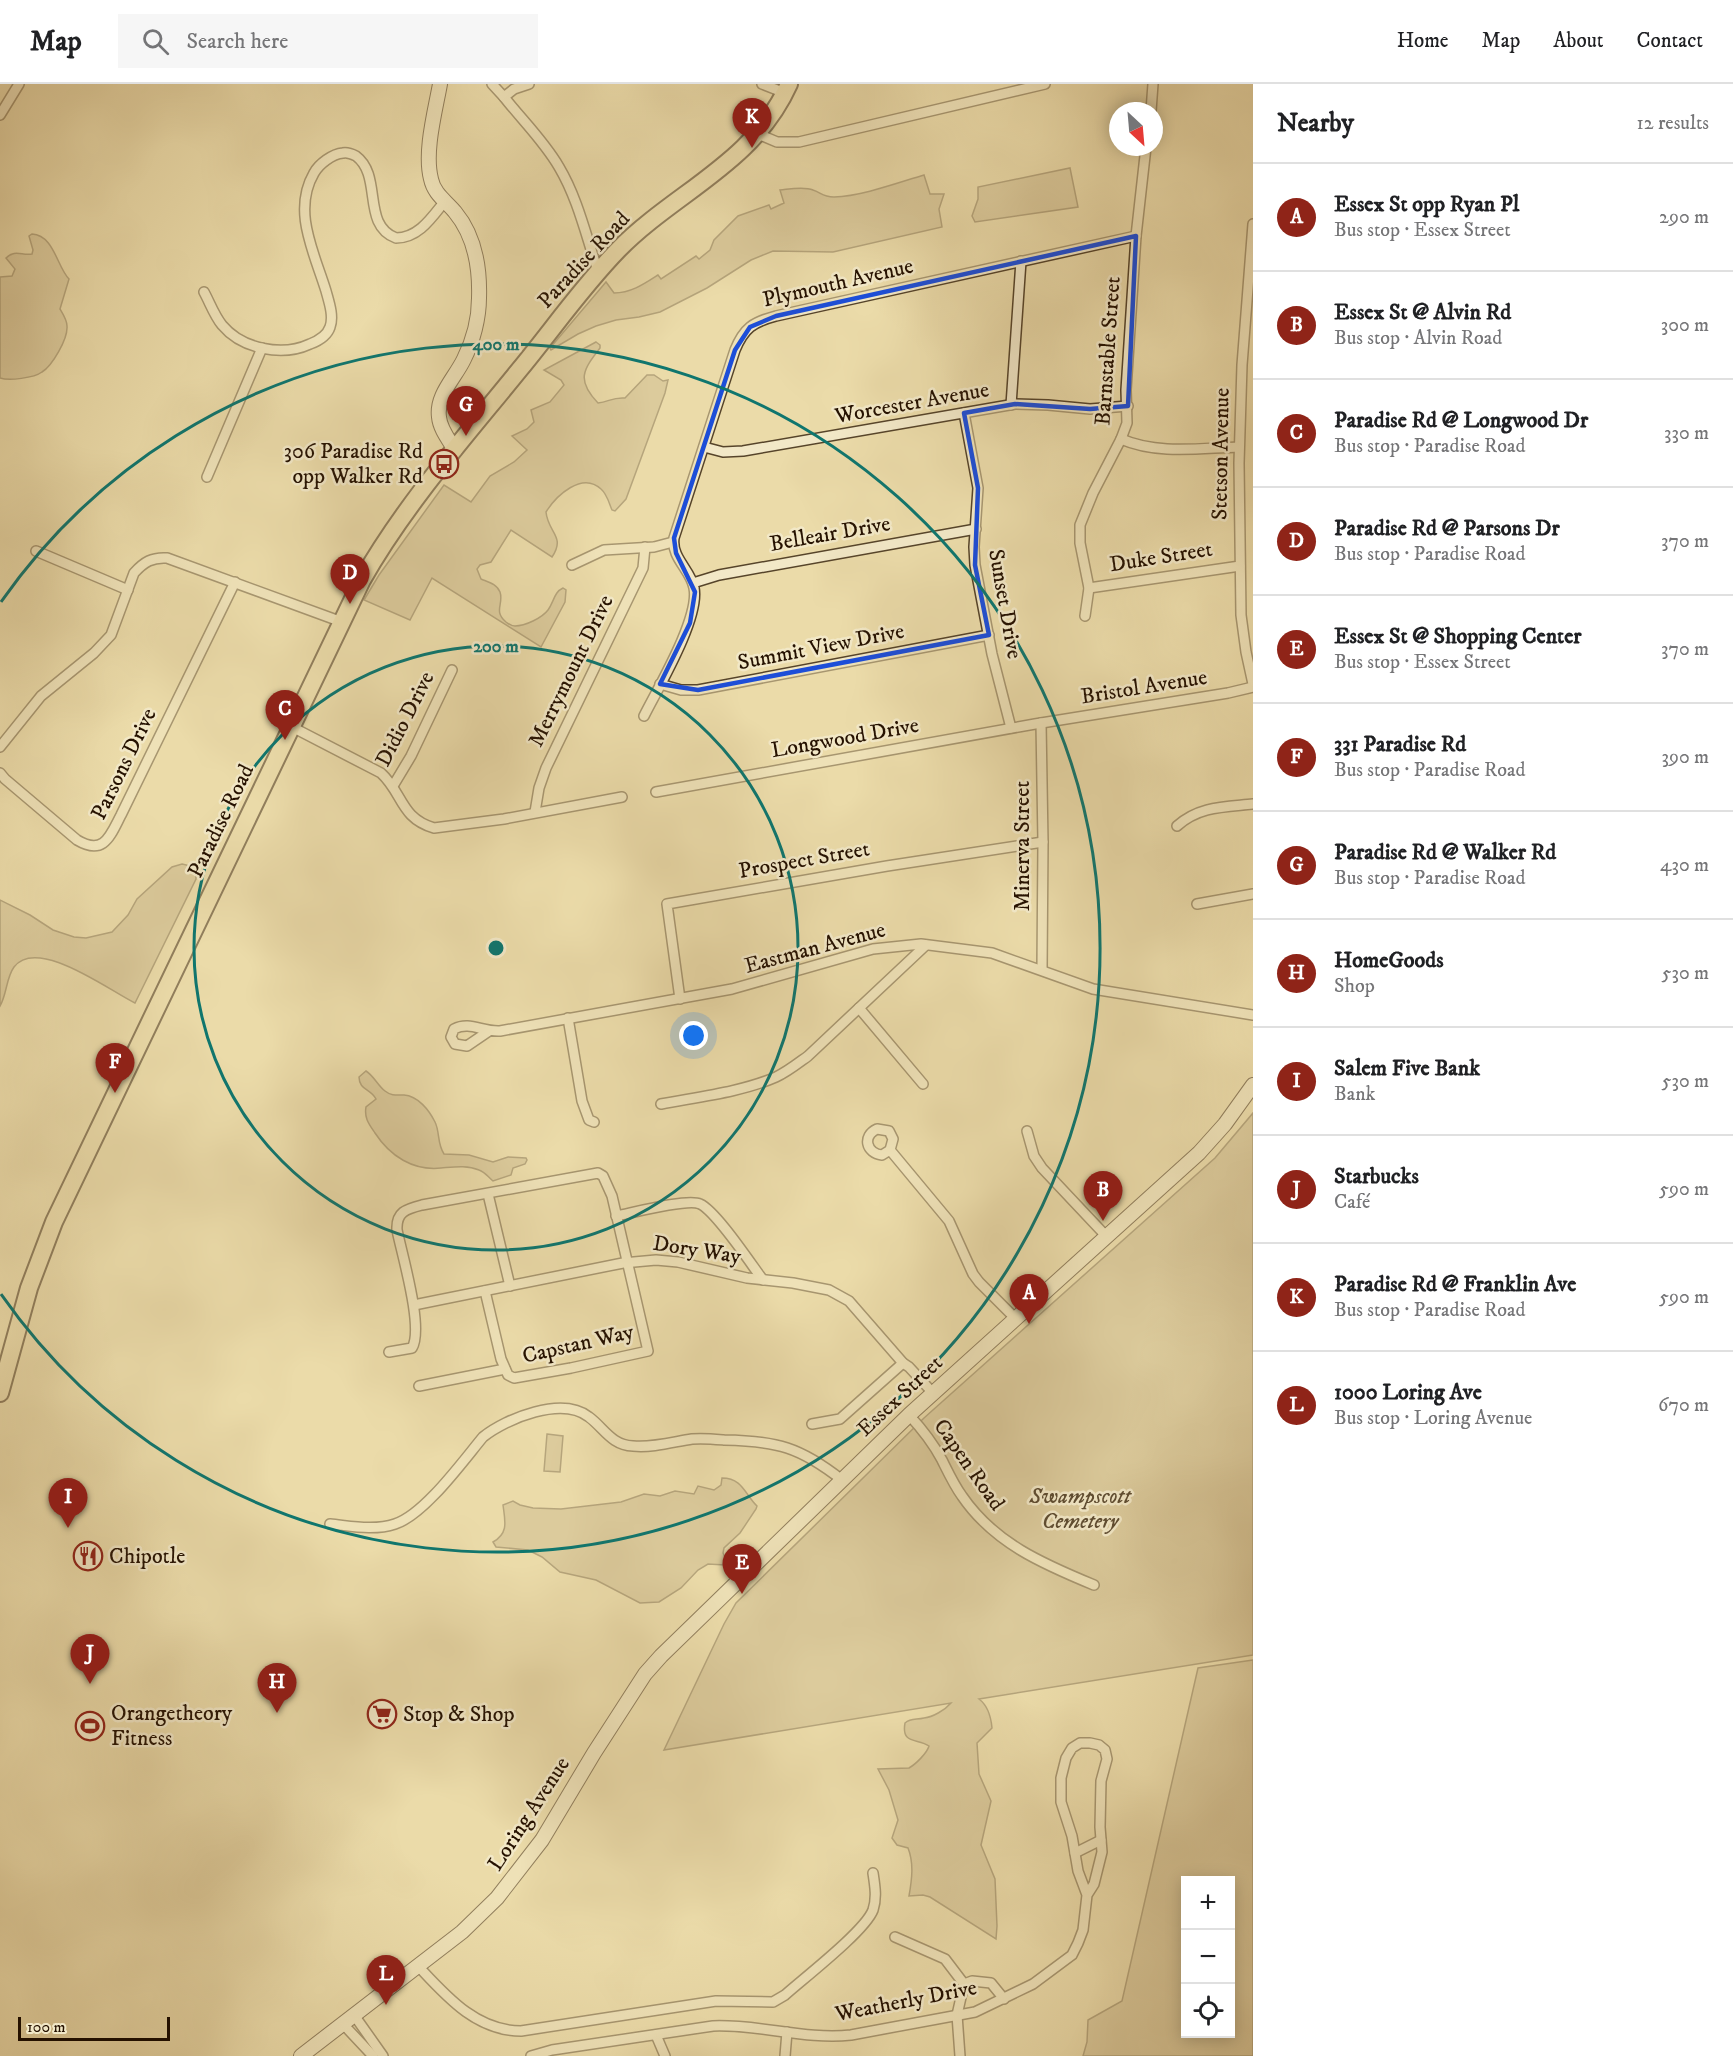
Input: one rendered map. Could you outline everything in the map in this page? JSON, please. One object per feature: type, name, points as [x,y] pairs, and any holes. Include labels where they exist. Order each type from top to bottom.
[{"type":"highway","name":"Paradise Road","points":[[0,1393],[29,1288],[54,1222],[362,580],[378,552],[455,450],[598,271],[646,225],[722,169],[758,134],[787,89]]},
{"type":"main road","points":[[440,84],[430,144],[431,179],[435,188],[468,229],[474,246],[479,275],[479,307],[474,330],[464,360],[444,392],[439,408],[442,427],[455,450]]},
{"type":"main road","name":"Essex Street","points":[[594,1753],[645,1674],[656,1662],[909,1415],[1199,1153],[1225,1124],[1253,1085]]},
{"type":"main road","name":"Loring Avenue","points":[[301,2056],[462,1932],[506,1888],[542,1840],[594,1753]]},
{"type":"street","points":[[0,115],[20,84]]},
{"type":"street","points":[[492,84],[552,156],[564,176],[598,271]]},
{"type":"street","points":[[504,97],[514,89],[529,84]]},
{"type":"street","points":[[762,84],[787,89]]},
{"type":"street","points":[[758,134],[777,142],[799,142],[1045,84]]},
{"type":"street","points":[[1152,102],[1154,84]]},
{"type":"street","points":[[204,292],[226,330],[241,340],[262,348],[282,351],[302,348],[318,341],[330,330],[330,307],[306,225],[303,206],[308,183],[321,164],[343,153],[350,153],[364,163],[369,170],[373,203],[378,219],[385,232],[396,238],[409,236],[422,228],[445,201]]},
{"type":"street","name":"Barnstable Street","points":[[1145,156],[1136,236],[1126,390],[1128,423],[1121,439],[1134,445],[1161,449],[1239,447]]},
{"type":"street","name":"Stetson Avenue","points":[[1253,224],[1242,365],[1239,447],[1243,632],[1253,686]]},
{"type":"street","name":"Plymouth Avenue","points":[[673,542],[735,350],[744,332],[756,322],[1136,236]]},
{"type":"street","points":[[1011,405],[1021,261]]},
{"type":"street","points":[[207,477],[262,348]]},
{"type":"street","name":"Worcester Avenue","points":[[704,447],[723,452],[743,451],[1011,405],[1048,405],[1090,409],[1128,406]]},
{"type":"street","name":"Sunset Drive","points":[[964,413],[978,488],[975,565],[1011,728]]},
{"type":"street","points":[[1085,616],[1089,588],[1080,543],[1080,525],[1093,493],[1121,439]]},
{"type":"street","name":"Belleair Drive","points":[[693,583],[731,572],[976,529]]},
{"type":"street","points":[[572,565],[604,550],[673,542],[675,553],[693,583],[694,610],[644,717]]},
{"type":"street","name":"Merrymount Drive","points":[[535,812],[538,789],[546,768],[640,574],[645,547]]},
{"type":"street","points":[[36,551],[128,590]]},
{"type":"street","points":[[0,747],[41,696],[94,653],[111,635],[135,573],[141,565],[158,557],[167,558],[235,582],[342,622]]},
{"type":"street","name":"Duke Street","points":[[1089,588],[1240,566]]},
{"type":"street","name":"Parsons Drive","points":[[0,772],[5,779],[77,840],[87,846],[95,846],[107,840],[127,804],[235,582]]},
{"type":"street","name":"Summit View Drive","points":[[660,684],[681,690],[698,690],[989,635]]},
{"type":"street","name":"Didio Drive","points":[[393,786],[411,756],[452,670]]},
{"type":"street","name":"Bristol Avenue","points":[[1041,723],[1228,693],[1253,686]]},
{"type":"street","name":"Longwood Drive","points":[[656,792],[1041,723]]},
{"type":"street","name":"Minerva Street","points":[[1041,723],[1042,969]]},
{"type":"street","points":[[291,727],[373,768],[393,786],[408,812],[424,825],[434,828],[482,822],[622,797]]},
{"type":"street","points":[[1177,826],[1188,816],[1198,812],[1253,804]]},
{"type":"street","name":"Prospect Street","points":[[680,999],[667,904],[1043,842]]},
{"type":"street","points":[[1197,904],[1253,894]]},
{"type":"street","name":"Eastman Avenue","points":[[489,1031],[680,999],[771,980],[873,950],[907,945],[992,953],[1093,989],[1253,1014]]},
{"type":"street","points":[[661,1104],[751,1086],[778,1076],[808,1056],[926,945]]},
{"type":"street","points":[[859,1008],[923,1084]]},
{"type":"street","points":[[568,1018],[582,1101],[589,1120],[594,1122]]},
{"type":"street","points":[[1027,1131],[1034,1156],[1042,1168],[1107,1237]]},
{"type":"street","points":[[890,1150],[949,1221],[969,1268],[979,1282],[1015,1318]]},
{"type":"street","points":[[389,1352],[412,1348],[415,1344],[414,1305],[396,1222],[404,1210],[598,1173],[603,1176],[609,1187],[626,1262]]},
{"type":"street","points":[[488,1194],[510,1286]]},
{"type":"street","points":[[616,1216],[679,1204],[700,1204],[713,1215],[764,1280]]},
{"type":"street","name":"Dory Way","points":[[414,1305],[626,1262],[656,1260],[678,1262],[764,1280],[829,1290],[839,1295],[849,1301],[903,1363],[933,1393]]},
{"type":"street","name":"Capstan Way","points":[[505,1370],[514,1378],[648,1351],[626,1262]]},
{"type":"street","points":[[419,1386],[505,1370],[485,1291]]},
{"type":"street","points":[[812,1424],[840,1419],[903,1363]]},
{"type":"street","points":[[330,1524],[372,1528],[400,1522],[428,1501],[483,1437],[491,1431],[518,1419],[560,1407],[581,1411],[609,1438],[624,1445],[643,1446],[705,1439],[761,1441],[799,1452],[819,1462],[842,1480]]},
{"type":"street","name":"Capen Road","points":[[909,1415],[925,1433],[971,1510],[990,1529],[1008,1544],[1030,1557],[1094,1585]]},
{"type":"street","name":"Weatherly Drive","points":[[531,2056],[552,2050],[703,2027],[730,2026],[831,2037],[975,2012],[1038,1981],[1072,1955],[1078,1943],[1083,1930],[1087,1895],[1094,1884],[1102,1852],[1101,1781],[1107,1759],[1105,1750],[1099,1745],[1080,1743],[1072,1748],[1066,1758],[1060,1791],[1064,1815],[1072,1836],[1078,1872],[1087,1895]]},
{"type":"street","points":[[1075,1853],[1101,1840]]},
{"type":"street","points":[[418,1966],[450,1999],[467,2012],[484,2023],[503,2030],[521,2031],[728,2000],[767,2003],[779,2000],[867,1922],[876,1893],[873,1873]]},
{"type":"street","points":[[895,1937],[945,1959],[964,1984],[957,2015],[960,2056]]},
{"type":"street","points":[[964,1984],[972,1981],[992,1983],[1004,1999]]},
{"type":"street","points":[[348,2020],[373,2056]]},
{"type":"street","points":[[348,2020],[383,2056]]},
{"type":"street","points":[[785,2056],[787,2032]]},
{"type":"street","points":[[656,2035],[665,2056]]},
{"type":"highlighted area","points":[[1136,236],[1128,406],[1090,409],[1015,404],[964,413],[978,488],[975,565],[989,635],[698,690],[660,684],[690,623],[695,592],[676,553],[674,538],[735,350],[750,327],[776,316]]},
{"type":"green space","points":[[1070,168],[1078,207],[975,222],[972,216],[978,199],[978,187]]},
{"type":"green space","points":[[924,175],[930,194],[944,194],[939,209],[942,227],[833,252],[773,251],[751,260],[707,288],[660,312],[596,326],[551,350],[550,348],[606,282],[614,293],[626,291],[658,275],[661,279],[696,256],[699,259],[710,250],[714,240],[738,216],[769,205],[771,209],[784,203],[780,190],[805,188],[827,196],[845,196],[879,189]]},
{"type":"green space","points":[[32,234],[45,240],[50,246],[69,279],[60,309],[65,317],[67,331],[59,352],[46,369],[28,377],[4,379],[0,378],[0,277],[12,276],[15,269],[6,258],[9,255],[32,254],[29,236]]},
{"type":"green space","points":[[596,342],[600,348],[586,369],[584,381],[598,403],[625,398],[647,375],[654,375],[663,381],[668,380],[626,499],[615,511],[612,510],[601,489],[594,484],[578,484],[556,499],[546,512],[557,539],[556,550],[552,557],[511,530],[491,562],[480,565],[477,569],[481,579],[499,589],[500,614],[512,626],[524,625],[542,616],[558,592],[563,588],[566,590],[565,602],[541,647],[432,578],[410,620],[364,600],[379,575],[444,485],[471,502],[490,476],[514,462],[527,450],[512,436],[527,429],[534,422],[531,410],[550,402],[564,385],[561,380],[544,370]]},
{"type":"green space","points":[[182,864],[195,867],[196,879],[135,1003],[74,969],[39,958],[25,959],[14,967],[0,1006],[0,900],[53,930],[74,937],[86,938],[112,932],[128,915],[137,899],[172,867]]},
{"type":"green space","points":[[366,1071],[387,1093],[409,1096],[422,1104],[435,1122],[444,1154],[469,1155],[493,1162],[508,1157],[526,1158],[525,1164],[513,1168],[511,1175],[493,1181],[474,1168],[421,1167],[403,1160],[388,1149],[368,1121],[366,1107],[376,1099],[361,1085],[359,1077]]},
{"type":"green space","name":"Swampscott Cemetery","points":[[1253,1113],[1253,1655],[979,1699],[988,1712],[992,1728],[977,1743],[979,1774],[991,1801],[981,1845],[995,1879],[996,1939],[930,1897],[909,1896],[912,1871],[910,1854],[908,1848],[897,1845],[892,1838],[898,1820],[889,1790],[878,1769],[909,1768],[918,1761],[929,1746],[908,1738],[904,1730],[905,1723],[935,1715],[951,1703],[664,1750],[736,1603],[924,1418],[1215,1158]]},
{"type":"green space","points":[[547,1434],[563,1436],[560,1472],[544,1471]]},
{"type":"green space","points":[[722,1478],[739,1484],[757,1506],[756,1509],[740,1533],[724,1548],[723,1553],[727,1562],[725,1565],[708,1564],[698,1570],[681,1588],[659,1602],[640,1603],[596,1580],[560,1572],[542,1557],[528,1550],[496,1547],[493,1542],[504,1531],[503,1505],[513,1501],[533,1508],[561,1509],[621,1502],[644,1494],[660,1496],[675,1491],[694,1494],[698,1486],[714,1490],[721,1485]]},
{"type":"green space","points":[[1253,1660],[1253,2056],[1083,2056],[1087,2042],[1088,2020],[1122,2001],[1198,1668]]},
{"type":"place","name":"Paradise Rd @ Franklin Ave","points":[[752,148]]},
{"type":"place","name":"Paradise Rd @ Walker Rd","points":[[466,436]]},
{"type":"place","name":"306 Paradise Rd opp Walker Rd","points":[[444,464]]},
{"type":"place","name":"Paradise Rd @ Parsons Dr","points":[[350,604]]},
{"type":"place","name":"Paradise Rd @ Longwood Dr","points":[[285,740]]},
{"type":"place","name":"331 Paradise Rd","points":[[115,1093]]},
{"type":"place","name":"Essex St @ Alvin Rd","points":[[1103,1221]]},
{"type":"place","name":"Essex St opp Ryan Pl","points":[[1029,1324]]},
{"type":"place","name":"Salem Five Bank","points":[[68,1528]]},
{"type":"place","name":"Chipotle","points":[[88,1556]]},
{"type":"place","name":"Essex St @ Shopping Center","points":[[742,1594]]},
{"type":"place","name":"Starbucks","points":[[90,1684]]},
{"type":"place","name":"HomeGoods","points":[[277,1713]]},
{"type":"place","name":"Stop & Shop","points":[[382,1714]]},
{"type":"place","name":"Orangetheory Fitness","points":[[90,1726]]},
{"type":"place","name":"1000 Loring Ave","points":[[386,2005]]}]
